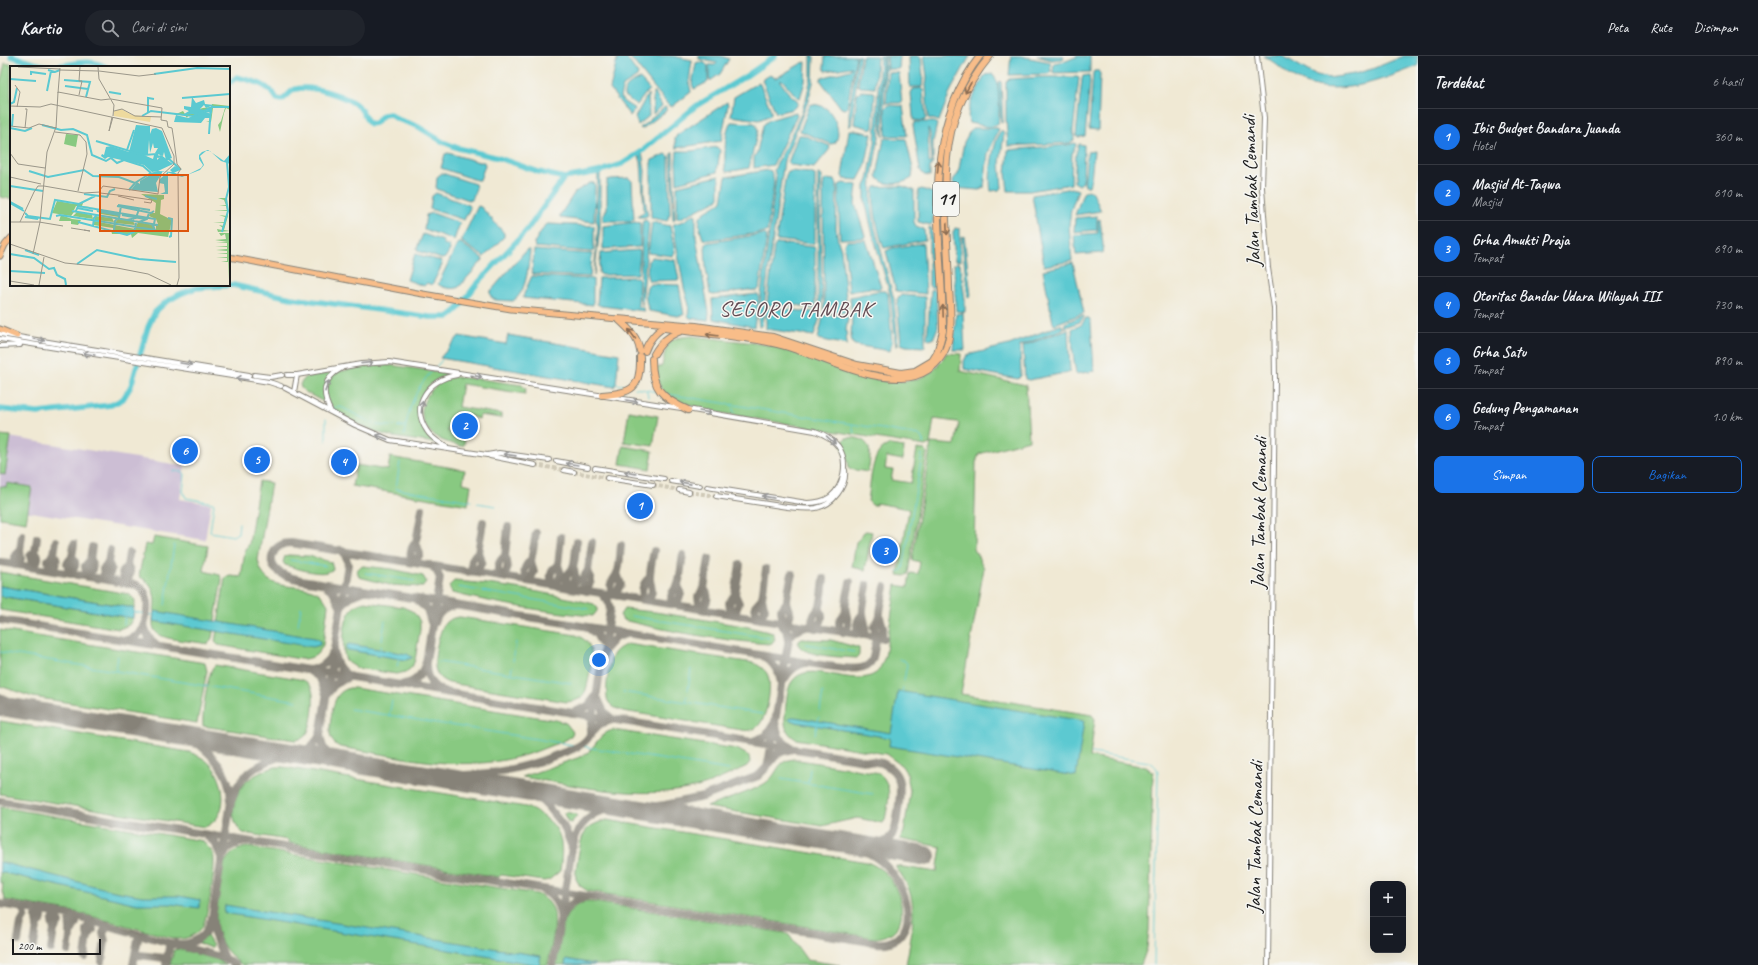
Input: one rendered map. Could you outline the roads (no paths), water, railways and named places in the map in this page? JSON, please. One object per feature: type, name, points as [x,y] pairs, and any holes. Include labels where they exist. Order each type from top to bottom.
[{"type":"highway","name":"11","points":[[618,319],[773,337],[856,365],[896,373],[910,372],[932,361],[941,350],[943,331],[938,194],[940,152],[948,115],[961,84],[980,56]]},
{"type":"highway","name":"11","points":[[641,322],[651,326],[682,331],[772,342],[793,348],[847,368],[889,378],[906,378],[918,375],[933,366],[949,335],[950,325],[945,191],[947,156],[950,139],[960,104],[973,79],[990,56]]},
{"type":"highway","points":[[618,319],[632,332],[642,354]]},
{"type":"highway","points":[[602,396],[619,394],[631,390],[636,385],[640,372],[642,354],[648,343],[664,327],[670,324]]},
{"type":"highway","points":[[682,331],[665,339],[653,356],[654,376],[658,390],[662,396],[688,410]]},
{"type":"main road","points":[[0,256],[5,245],[10,239]]},
{"type":"main road","points":[[230,257],[477,304],[530,311],[618,319]]},
{"type":"main road","points":[[0,329],[17,336]]},
{"type":"street","name":"Jalan Tambak Cemandi","points":[[1257,56],[1264,118],[1262,192],[1268,268],[1274,314],[1275,357],[1268,965]]},
{"type":"street","points":[[0,334],[129,355],[147,361],[269,382],[294,392],[373,433],[390,440],[448,448],[535,466]]},
{"type":"street","points":[[0,339],[128,360],[147,361],[270,377],[297,375],[346,366],[389,362],[815,431],[827,436],[838,446],[842,454],[845,466],[844,483],[840,491],[833,499],[818,508],[796,508],[716,496]]},
{"type":"street","points":[[0,346],[31,345]]},
{"type":"street","points":[[332,412],[325,398],[325,387],[334,373],[346,366]]},
{"type":"street","points":[[448,448],[432,437],[425,427],[421,417],[422,401],[425,394],[442,378],[463,374]]},
{"type":"street","points":[[294,392],[297,375]]},
{"type":"street","points":[[269,382],[270,377]]},
{"type":"street","points":[[487,455],[499,453],[549,460]]},
{"type":"street","points":[[556,461],[588,467]]},
{"type":"street","points":[[707,487],[807,504],[823,501],[831,496],[837,489],[845,466]]},
{"type":"street","points":[[595,468],[664,479]]},
{"type":"street","points":[[564,470],[574,472]]},
{"type":"street","points":[[607,478],[653,485]]},
{"type":"street","points":[[671,480],[700,486]]},
{"type":"street","points":[[679,490],[689,492]]},
{"type":"street","points":[[786,500],[796,508]]},
{"type":"water","points":[[618,56],[625,56],[638,74],[637,77],[623,86],[620,97],[624,102],[635,109],[630,116],[610,89]]},
{"type":"water","points":[[629,56],[672,56],[692,60],[689,82],[691,92],[673,106],[669,106]]},
{"type":"water","points":[[699,56],[721,56],[729,59],[720,74],[710,81],[709,65],[715,65],[717,63],[699,59]]},
{"type":"water","points":[[811,56],[814,56],[813,83],[808,101],[784,161],[762,326],[759,327],[758,318],[776,178],[774,170],[801,114],[811,77]]},
{"type":"water","points":[[825,56],[856,56],[847,108],[845,109],[841,108],[821,81],[821,78],[850,70],[852,67],[825,71]]},
{"type":"water","points":[[857,56],[860,56],[851,125],[849,127],[849,113]]},
{"type":"water","points":[[862,56],[877,56],[875,88],[860,87],[858,85]]},
{"type":"water","points":[[880,56],[883,56],[879,137],[872,176],[871,201],[875,228],[894,299],[898,345],[896,347],[890,294],[865,201],[865,186],[868,180],[875,142]]},
{"type":"water","points":[[884,56],[886,56],[883,136],[881,110]]},
{"type":"water","points":[[887,56],[900,56],[899,69],[888,69]]},
{"type":"water","points":[[909,56],[918,56],[921,58],[923,77],[922,87],[910,87]]},
{"type":"water","points":[[924,56],[970,56],[951,90],[939,121],[928,118],[927,77]]},
{"type":"water","points":[[1011,56],[1020,56],[1050,62],[1051,72],[1048,74],[1009,75]]},
{"type":"water","points":[[1037,56],[1064,56],[1063,59],[1051,60]]},
{"type":"water","points":[[1078,56],[1090,56],[1090,72],[1053,73],[1054,63],[1066,61]]},
{"type":"water","points":[[1263,56],[1283,56],[1313,74],[1329,78],[1354,74],[1372,69],[1404,56],[1418,56],[1418,66],[1357,86],[1326,88],[1311,85],[1296,79]]},
{"type":"water","points":[[806,62],[805,82],[800,98],[797,97],[782,80],[780,81],[790,95],[797,100],[798,104],[793,109],[776,113],[762,80],[770,75],[775,78],[778,77]]},
{"type":"water","points":[[696,63],[705,63],[708,66],[708,82],[694,89],[692,84]]},
{"type":"water","points":[[1094,71],[1099,71],[1100,74],[1098,130],[1089,129]]},
{"type":"water","points":[[888,72],[899,73],[902,103],[886,103]]},
{"type":"water","points":[[993,74],[998,90],[998,124],[990,127],[969,123],[968,117],[970,105],[975,93],[984,77],[986,75]]},
{"type":"water","points":[[1089,75],[1090,82],[1085,136],[1078,137],[1076,136],[1082,79],[1083,76]]},
{"type":"water","points":[[1042,77],[1079,78],[1073,131],[1074,140],[1070,143],[1008,146],[1006,82],[1009,79]]},
{"type":"water","points":[[640,79],[649,89],[637,105],[624,96],[624,93],[629,85]]},
{"type":"water","points":[[1001,81],[1003,122],[1001,123],[998,82]]},
{"type":"water","points":[[759,82],[771,110],[771,115],[759,120],[731,116],[734,97]]},
{"type":"water","points":[[921,88],[923,90],[926,118],[924,121],[913,120],[911,93],[913,89]]},
{"type":"water","points":[[861,91],[875,93],[872,129],[854,124],[857,94]]},
{"type":"water","points":[[653,93],[655,93],[662,106],[653,114]]},
{"type":"water","points":[[648,94],[649,116],[638,125],[635,117]]},
{"type":"water","points":[[727,102],[728,105],[721,141],[676,148],[675,139],[677,135]]},
{"type":"water","points":[[813,104],[825,108],[833,117],[838,130],[835,143],[831,144],[800,131],[810,105]]},
{"type":"water","points":[[889,105],[903,106],[907,136],[886,136],[885,108]]},
{"type":"water","points":[[665,107],[666,111],[642,129],[640,128]]},
{"type":"water","points":[[796,112],[797,115],[773,165],[754,168],[754,157],[757,152],[763,125],[769,120]]},
{"type":"water","points":[[731,122],[754,123],[756,124],[758,130],[749,168],[727,172],[725,170],[725,144],[727,131]]},
{"type":"water","points":[[915,122],[934,122],[937,124],[933,142],[933,163],[930,167],[930,176],[924,175],[920,170],[913,125]],"holes":[[[928,128],[930,133],[932,162],[931,163],[929,163]]]},
{"type":"water","points":[[973,128],[999,129],[988,153],[984,188],[979,190],[954,188],[953,180],[958,174],[964,142]]},
{"type":"water","points":[[849,130],[872,134],[865,167],[858,180],[844,179],[842,176]]},
{"type":"water","points":[[1002,130],[1004,134],[1000,163],[1002,188],[991,191],[990,177],[992,159],[996,142]]},
{"type":"water","points":[[798,135],[803,135],[830,146],[829,150],[814,168],[791,165],[788,163]]},
{"type":"water","points":[[884,138],[906,139],[913,169],[912,178],[893,184],[883,182],[877,176]]},
{"type":"water","points":[[1075,143],[1076,145],[1072,154],[1071,184],[1030,191],[1008,191],[1006,174],[1008,150]]},
{"type":"water","points":[[1079,144],[1084,145],[1083,182],[1079,185],[1074,182],[1076,153]]},
{"type":"water","points":[[717,147],[720,150],[717,172],[677,183],[677,151],[691,151]]},
{"type":"water","points":[[642,151],[645,171],[644,193],[648,215],[645,217],[638,217],[638,215],[644,212],[641,162],[638,154]]},
{"type":"water","points":[[1094,151],[1091,179],[1089,186],[1087,186],[1084,184],[1087,154],[1088,152]]},
{"type":"water","points":[[673,152],[675,219],[673,220],[671,154]]},
{"type":"water","points":[[448,153],[479,162],[484,162],[485,165],[480,180],[441,168],[445,154]]},
{"type":"water","points":[[666,154],[669,156],[670,214],[667,221],[652,218],[651,216],[651,163],[652,160]]},
{"type":"water","points":[[768,170],[771,171],[774,181],[767,232],[709,240],[703,239],[699,223],[700,218],[702,214],[722,201],[726,177]]},
{"type":"water","points":[[600,171],[600,228],[594,276],[598,225],[596,220],[598,172]]},
{"type":"water","points":[[791,171],[815,175],[815,240],[813,244],[776,240],[785,180],[787,173]]},
{"type":"water","points":[[442,173],[475,184],[476,188],[472,200],[436,189],[437,177]]},
{"type":"water","points":[[818,174],[822,176],[820,198],[822,298],[820,311],[816,310],[818,306]]},
{"type":"water","points":[[719,176],[719,197],[717,200],[681,218],[677,218],[677,186]]},
{"type":"water","points":[[629,178],[632,181],[634,219],[631,221],[603,221],[603,215],[607,209],[607,180]]},
{"type":"water","points":[[826,179],[834,180],[837,184],[836,228],[841,250],[847,307],[846,312],[826,313],[824,310],[823,188],[824,181]]},
{"type":"water","points":[[590,183],[594,183],[595,185],[594,222],[560,218],[560,215],[575,192]]},
{"type":"water","points":[[843,183],[857,185],[855,204],[865,236],[864,238],[840,239],[838,191],[839,185]]},
{"type":"water","points":[[902,186],[914,190],[914,222],[916,226],[924,229],[925,240],[884,248],[876,217],[874,199],[875,187]]},
{"type":"water","points":[[1072,188],[1078,190],[1071,210],[1069,225],[1072,261],[1044,266],[1032,195]]},
{"type":"water","points":[[922,189],[933,193],[934,196],[933,222],[931,225],[918,222],[918,193],[919,190]]},
{"type":"water","points":[[1088,190],[1093,192],[1101,211],[1075,215],[1083,193]]},
{"type":"water","points":[[436,193],[468,205],[470,208],[464,220],[430,209],[432,196]]},
{"type":"water","points":[[478,206],[481,207],[504,233],[504,237],[484,257],[462,242],[462,239]]},
{"type":"water","points":[[432,213],[460,223],[454,240],[424,229],[426,215]]},
{"type":"water","points":[[694,214],[696,215],[696,237],[709,313],[708,320],[690,318],[688,316],[689,305],[684,288],[673,226],[674,224],[684,221]]},
{"type":"water","points":[[1097,216],[1097,230],[1074,232],[1075,218]]},
{"type":"water","points":[[1100,219],[1103,245],[1102,253],[1076,255],[1074,235],[1098,233],[1098,220]]},
{"type":"water","points":[[646,220],[649,223],[642,305],[640,299],[642,224],[643,221]]},
{"type":"water","points":[[636,222],[640,223],[640,247],[603,249],[603,226]]},
{"type":"water","points":[[652,222],[670,226],[675,252],[673,256],[648,253]]},
{"type":"water","points":[[545,225],[594,226],[594,250],[591,252],[535,247],[534,243]]},
{"type":"water","points":[[929,227],[932,228],[935,287],[930,287],[929,285]]},
{"type":"water","points":[[955,228],[960,229],[960,262],[955,261],[953,233]]},
{"type":"water","points":[[423,234],[443,241],[444,244],[449,246],[450,250],[445,258],[442,259],[418,251],[417,248]]},
{"type":"water","points":[[764,234],[767,236],[759,289],[757,291],[748,290],[714,295],[710,294],[706,269],[705,243]]},
{"type":"water","points":[[964,236],[971,296],[968,298],[962,240],[962,237]]},
{"type":"water","points":[[866,240],[881,287],[880,289],[870,288],[849,291],[844,244],[847,241]]},
{"type":"water","points":[[458,243],[461,243],[483,260],[459,287],[445,287],[438,284]]},
{"type":"water","points":[[777,243],[815,248],[815,309],[797,305],[772,306],[767,304],[774,247]]},
{"type":"water","points":[[923,243],[926,294],[896,291],[886,251],[892,248]]},
{"type":"water","points":[[526,250],[529,250],[530,252],[526,279],[518,297],[513,301],[495,300],[491,297],[490,292]]},
{"type":"water","points":[[534,250],[592,254],[590,277],[533,274]]},
{"type":"water","points":[[639,250],[638,274],[602,275],[599,273],[601,253]]},
{"type":"water","points":[[415,254],[441,261],[442,265],[432,285],[427,283],[424,286],[407,280]]},
{"type":"water","points":[[652,257],[675,260],[679,280],[649,281],[647,276],[648,261]]},
{"type":"water","points":[[956,263],[960,264],[965,300],[965,312],[956,311],[954,265]]},
{"type":"water","points":[[1073,263],[1084,313],[1055,324],[1053,323],[1043,270]]},
{"type":"water","points":[[532,276],[593,279],[593,305],[523,298]]},
{"type":"water","points":[[637,277],[639,279],[638,306],[643,308],[644,311],[601,306],[597,304],[599,278]]},
{"type":"water","points":[[650,284],[679,285],[684,315],[677,316],[649,311],[646,301],[646,289]]},
{"type":"water","points":[[931,289],[936,291],[938,327],[933,339],[929,340],[927,338]]},
{"type":"water","points":[[877,291],[885,291],[888,293],[892,342],[890,351],[855,345],[853,344],[851,337],[852,316],[850,297]]},
{"type":"water","points":[[758,294],[759,297],[754,327],[713,319],[712,299]]},
{"type":"water","points":[[901,295],[925,297],[924,347],[906,346],[901,344],[897,299]]},
{"type":"water","points":[[767,309],[815,312],[821,314],[814,336],[766,329],[766,312]]},
{"type":"water","points":[[963,313],[965,350],[953,350],[956,314]]},
{"type":"water","points":[[823,316],[847,316],[847,345],[818,339]]},
{"type":"water","points":[[1081,316],[1084,317],[1080,322],[1064,328],[1065,323]]},
{"type":"water","points":[[1086,318],[1089,318],[1091,322],[1094,371],[1076,374],[1073,354],[1072,329],[1081,325]]},
{"type":"water","points":[[1062,325],[1063,329],[1020,346],[1021,376],[1018,379],[964,369],[964,361],[967,355],[1009,345]]},
{"type":"water","points":[[1068,329],[1070,372],[1029,380],[1025,379],[1023,346]]},
{"type":"water","points":[[508,335],[619,354],[616,384],[614,387],[440,358],[459,336],[506,344]]},
{"type":"water","points":[[0,586],[134,608],[133,618],[0,596]]},
{"type":"water","points":[[154,611],[315,638],[320,641],[320,645],[313,647],[153,621]]},
{"type":"water","points":[[349,644],[407,654],[412,658],[406,660],[348,650],[346,649],[347,645]]},
{"type":"water","points":[[898,691],[1084,721],[1076,776],[889,746],[890,738],[795,722],[788,719],[795,717],[891,733]]},
{"type":"water","points":[[0,862],[114,891],[142,896],[179,896],[200,900],[199,908],[171,904],[137,904],[0,872]]},
{"type":"water","points":[[225,905],[541,956],[539,965],[224,913]]},
{"type":"water","points":[[566,959],[594,964],[596,965],[565,965]]},
{"type":"waterway","points":[[11,56],[51,66]]},
{"type":"waterway","points":[[230,82],[237,77],[260,84],[274,94],[277,99],[282,100],[296,89],[303,88],[330,92],[355,104],[360,108],[370,124],[375,123],[383,115],[390,114],[397,119],[417,126],[443,142],[458,148],[499,158],[539,172],[564,178],[598,172],[622,164],[641,152],[696,106],[746,76],[775,56]]},
{"type":"waterway","points":[[58,66],[86,62],[104,66]]},
{"type":"waterway","points":[[51,66],[58,66]]},
{"type":"waterway","points":[[230,285],[291,298],[430,317],[448,317],[457,310],[476,285],[527,230],[564,178]]},
{"type":"waterway","points":[[0,409],[38,413],[111,405],[123,399],[131,386],[148,327],[155,312],[166,302],[180,294],[196,288],[221,286]]},
{"type":"waterway","points":[[436,367],[442,360]]},
{"type":"waterway","points":[[404,435],[413,400],[421,385],[432,371]]},
{"type":"waterway","points":[[616,384],[628,386]]},
{"type":"waterway","points":[[635,388],[658,392]]},
{"type":"waterway","points":[[647,391],[648,397]]},
{"type":"waterway","points":[[667,394],[919,435],[924,440],[923,444]]},
{"type":"waterway","points":[[732,405],[734,413]]},
{"type":"waterway","points":[[332,409],[341,407],[376,425],[405,426]]},
{"type":"waterway","points":[[326,419],[326,441]]},
{"type":"waterway","points":[[852,424],[854,433]]},
{"type":"waterway","points":[[897,571],[901,571],[903,569],[922,454]]},
{"type":"waterway","points":[[400,462],[396,489],[471,501]]},
{"type":"waterway","points":[[173,471],[183,472],[185,474],[183,491],[186,498],[214,504],[210,532],[233,536],[238,533],[239,523]]},
{"type":"waterway","points":[[477,503],[496,506]]},
{"type":"waterway","points":[[165,605],[174,545]]},
{"type":"waterway","points":[[290,560],[326,566]]},
{"type":"waterway","points":[[365,573],[415,581]]},
{"type":"waterway","points":[[458,587],[589,609]]},
{"type":"waterway","points":[[298,625],[301,607]]},
{"type":"waterway","points":[[133,612],[153,615]]},
{"type":"waterway","points":[[124,624],[125,615]]},
{"type":"waterway","points":[[631,616],[769,638]]},
{"type":"waterway","points":[[382,640],[385,621]]},
{"type":"waterway","points":[[513,661],[516,642]]},
{"type":"waterway","points":[[806,644],[854,652]]},
{"type":"waterway","points":[[380,650],[381,646]]},
{"type":"waterway","points":[[0,652],[297,701]]},
{"type":"waterway","points":[[116,671],[118,656]]},
{"type":"waterway","points":[[397,667],[399,658]]},
{"type":"waterway","points":[[899,659],[905,661],[907,664],[904,681]]},
{"type":"waterway","points":[[439,662],[571,683]]},
{"type":"waterway","points":[[511,673],[512,667]]},
{"type":"waterway","points":[[688,690],[691,669]]},
{"type":"waterway","points":[[902,692],[903,688]]},
{"type":"waterway","points":[[623,692],[762,714]]},
{"type":"waterway","points":[[820,711],[823,692]]},
{"type":"waterway","points":[[686,702],[687,696]]},
{"type":"waterway","points":[[389,716],[392,701]]},
{"type":"waterway","points":[[350,709],[729,770]]},
{"type":"waterway","points":[[818,722],[819,717]]},
{"type":"waterway","points":[[815,734],[817,725]]},
{"type":"waterway","points":[[1092,753],[1149,762],[1154,765],[1157,770],[1154,965]]},
{"type":"waterway","points":[[808,783],[810,769]]},
{"type":"waterway","points":[[781,779],[873,794]]},
{"type":"tunnel","points":[[535,465],[564,470]]},
{"type":"tunnel","points":[[574,472],[607,478]]},
{"type":"tunnel","points":[[653,485],[679,490]]},
{"type":"tunnel","points":[[689,492],[716,496]]},
{"type":"place","name":"Masjid At-Taqwa","points":[[465,426]]},
{"type":"place","name":"Gedung Pengamanan","points":[[185,451]]},
{"type":"place","name":"Grha Satu","points":[[257,460]]},
{"type":"place","name":"Otoritas Bandar Udara Wilayah III","points":[[344,462]]},
{"type":"place","name":"Ibis Budget Bandara Juanda","points":[[640,506]]},
{"type":"place","name":"Grha Amukti Praja","points":[[885,551]]},
{"type":"district","name":"SEGORO TAMBAK","points":[[796,309]]}]
